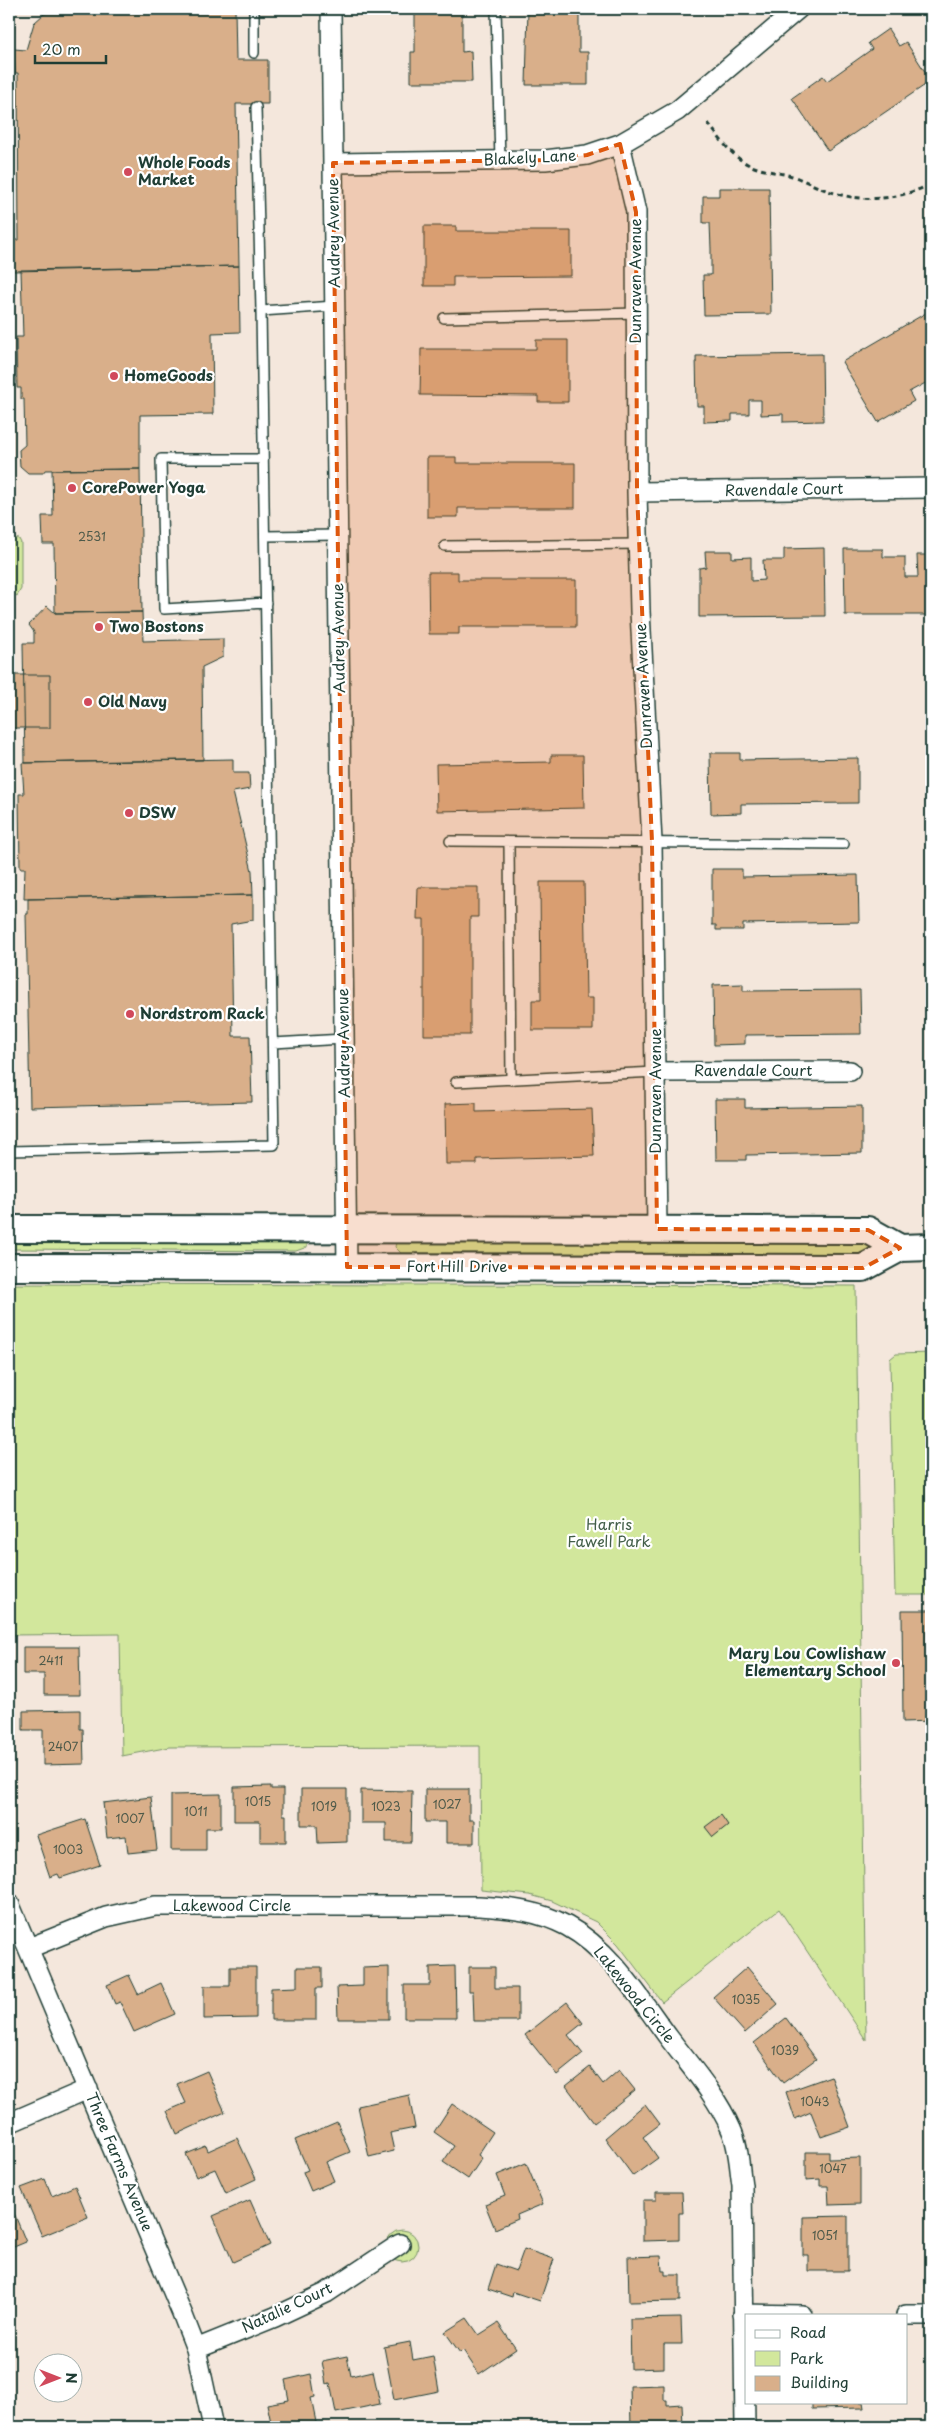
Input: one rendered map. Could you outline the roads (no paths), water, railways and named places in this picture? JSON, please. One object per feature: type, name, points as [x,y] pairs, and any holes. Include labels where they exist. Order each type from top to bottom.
[{"type":"street","name":"Audrey Avenue","points":[[331,9],[347,1267]]},
{"type":"street","name":"Blakely Lane","points":[[333,163],[546,160],[587,155],[620,144],[677,111],[798,9]]},
{"type":"street","name":"Dunraven Avenue","points":[[620,144],[636,212],[638,544],[652,842],[657,1229]]},
{"type":"street","name":"Ravendale Court","points":[[637,492],[931,488]]},
{"type":"street","name":"Ravendale Court","points":[[656,1072],[850,1071]]},
{"type":"street","points":[[9,1228],[868,1230],[900,1248]]},
{"type":"street","name":"Fort Hill Drive","points":[[9,1267],[863,1268],[900,1248],[931,1247]]},
{"type":"street","name":"Three Farms Avenue","points":[[9,1903],[173,2289],[196,2349],[213,2427]]},
{"type":"street","name":"Lakewood Circle","points":[[29,1948],[106,1917],[155,1906],[480,1906],[521,1909],[568,1927],[594,1945],[622,1976],[720,2105],[732,2131],[738,2151],[742,2184],[745,2427]]},
{"type":"street","points":[[9,2123],[88,2089]]},
{"type":"street","name":"Natalie Court","points":[[196,2349],[275,2317],[326,2293],[400,2244]]},
{"type":"street","points":[[908,2315],[931,2316]]},
{"type":"lane","points":[[254,9],[254,53]]},
{"type":"lane","points":[[496,9],[500,161]]},
{"type":"lane","points":[[9,1151],[274,1145],[265,536],[256,108]]},
{"type":"lane","points":[[261,311],[335,306]]},
{"type":"lane","points":[[444,318],[636,313]]},
{"type":"lane","points":[[263,458],[161,458],[164,609],[266,603]]},
{"type":"lane","points":[[265,536],[338,535]]},
{"type":"lane","points":[[444,546],[638,544]]},
{"type":"lane","points":[[450,841],[508,843],[844,844]]},
{"type":"lane","points":[[508,843],[511,1080]]},
{"type":"lane","points":[[273,1043],[344,1039]]},
{"type":"lane","points":[[456,1082],[656,1072]]},
{"type":"place","name":"Whole Foods Market","points":[[128,172]]},
{"type":"place","name":"HomeGoods","points":[[114,376]]},
{"type":"place","name":"CorePower Yoga","points":[[72,488]]},
{"type":"place","name":"Two Bostons","points":[[99,627]]},
{"type":"place","name":"Old Navy","points":[[88,702]]},
{"type":"place","name":"DSW","points":[[129,813]]},
{"type":"place","name":"Nordstrom Rack","points":[[130,1014]]},
{"type":"place","name":"Mary Lou Cowlishaw Elementary School","points":[[896,1663]]},
{"type":"park label","name":"Harris Fawell Park","points":[[609,1534]]}]
